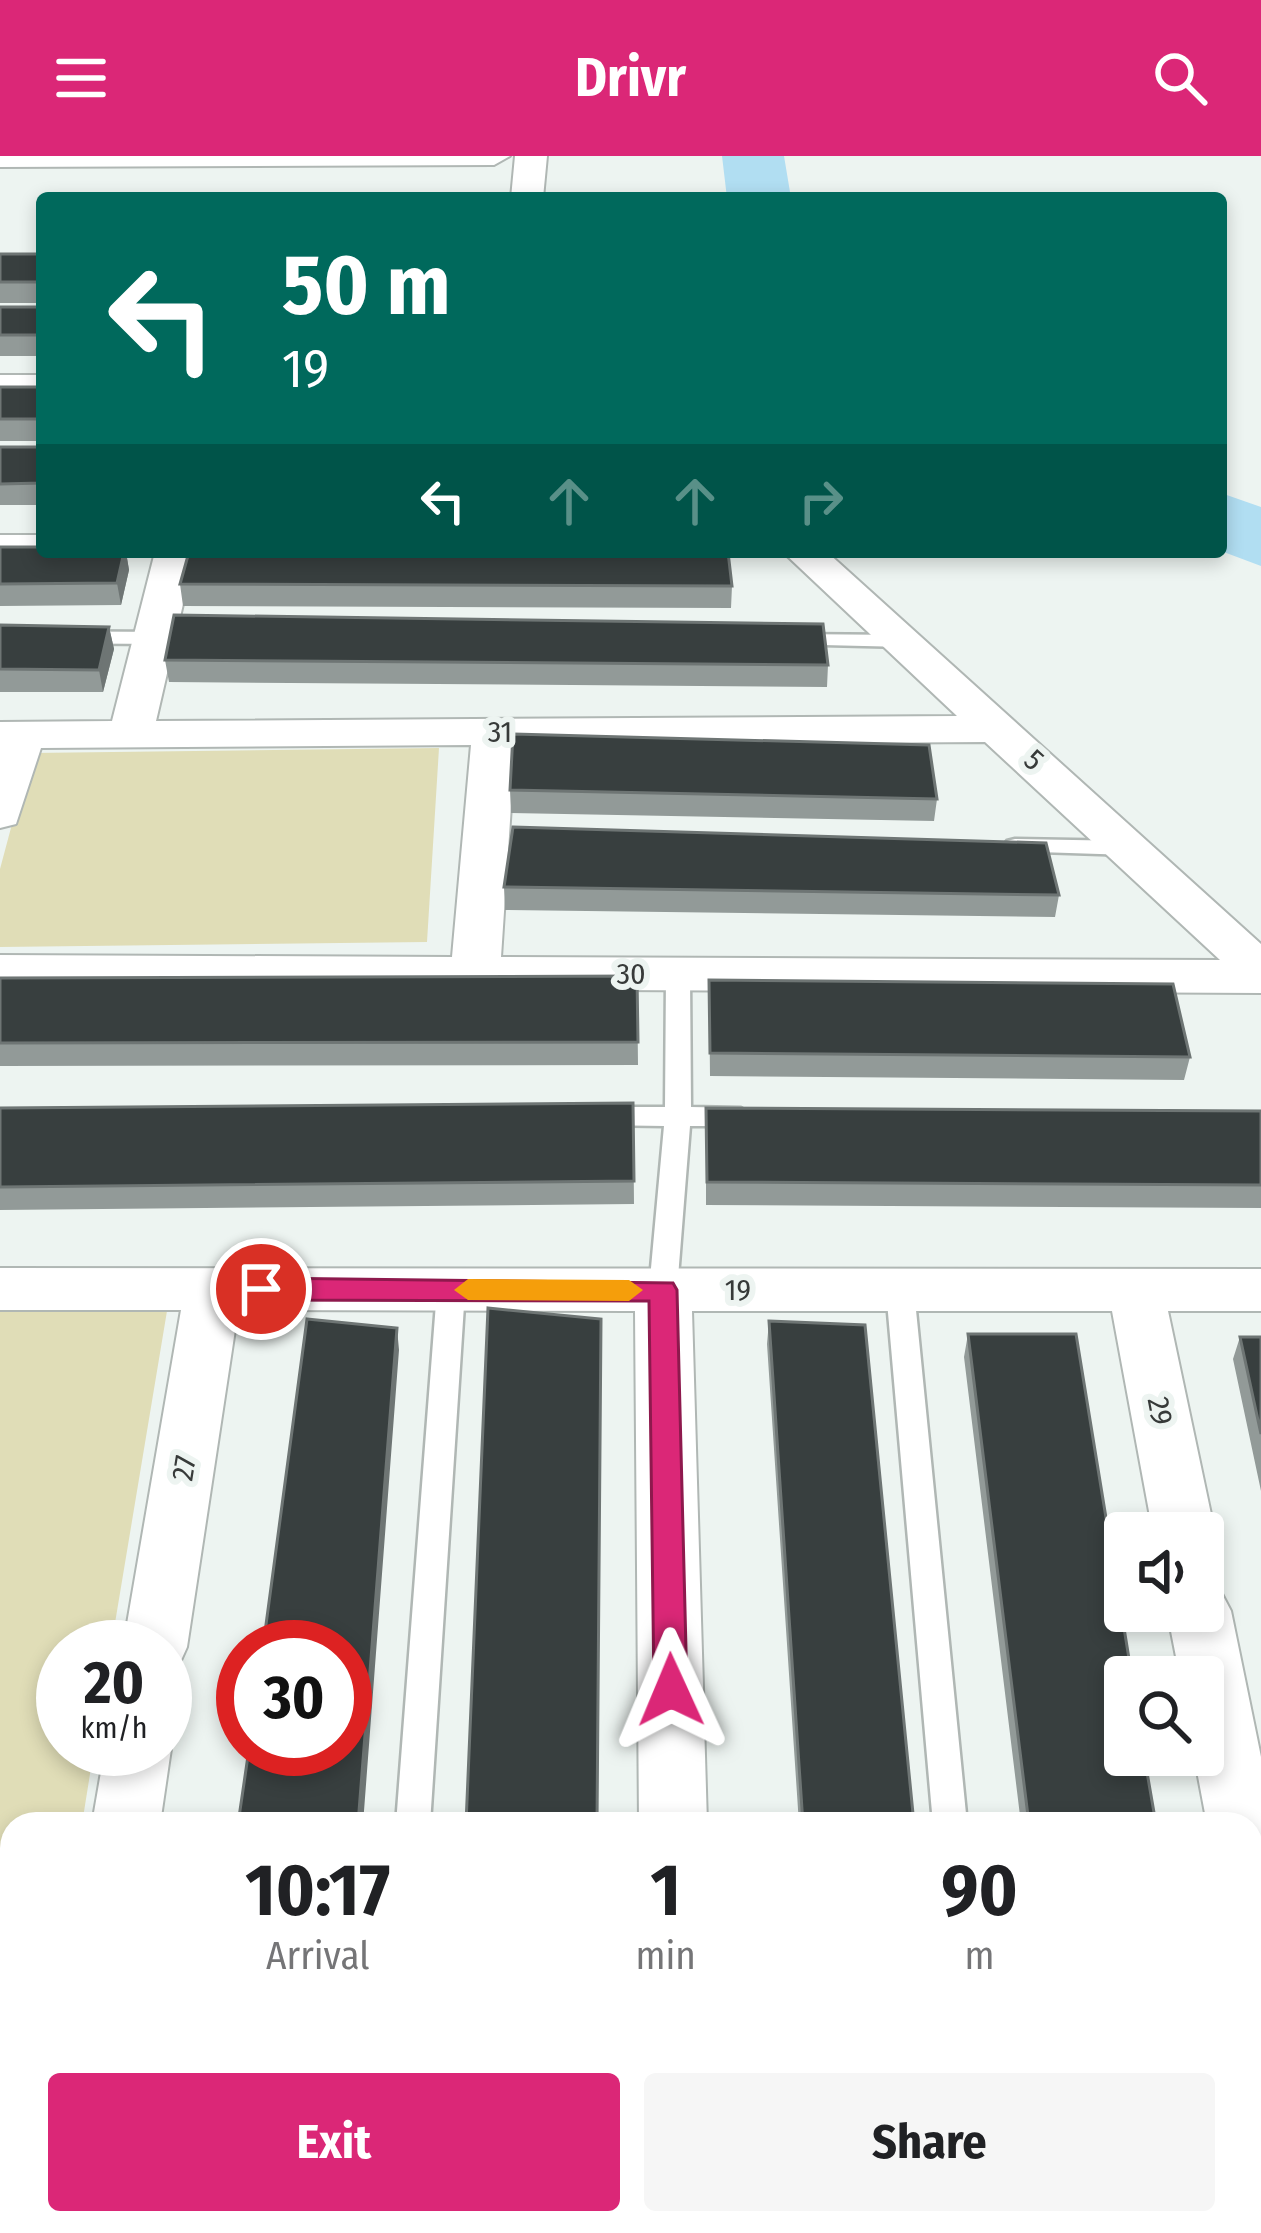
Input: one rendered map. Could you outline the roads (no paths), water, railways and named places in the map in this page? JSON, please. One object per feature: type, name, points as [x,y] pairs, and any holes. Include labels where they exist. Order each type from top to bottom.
[{"type":"street","points":[[0,158],[494,156]]},
{"type":"street","points":[[527,192],[531,156]]},
{"type":"street","points":[[0,386],[36,386]]},
{"type":"street","points":[[0,547],[36,547]]},
{"type":"street","points":[[131,734],[174,558]]},
{"type":"street","name":"5","points":[[810,558],[905,640],[1261,974]]},
{"type":"street","name":"31","points":[[12,735],[1000,729]]},
{"type":"street","points":[[475,973],[498,839],[494,732]]},
{"type":"street","points":[[0,814],[12,735]]},
{"type":"street","name":"30","points":[[0,971],[1261,974]]},
{"type":"street","name":"19","points":[[0,1289],[1261,1290]]},
{"type":"street","name":"27","points":[[159,1620],[213,1289]]},
{"type":"street","points":[[663,1290],[674,1812]]},
{"type":"street","name":"29","points":[[1136,1290],[1180,1512]]},
{"type":"street","points":[[1203,1632],[1239,1812]]},
{"type":"street","points":[[128,1812],[134,1776]]},
{"type":"lane","points":[[0,637],[202,638]]},
{"type":"lane","points":[[764,640],[905,640]]},
{"type":"lane","points":[[987,846],[1130,848]]},
{"type":"lane","points":[[663,1290],[678,1117],[678,974]]},
{"type":"lane","points":[[561,1116],[771,1116]]},
{"type":"lane","points":[[414,1812],[451,1290]]},
{"type":"lane","points":[[900,1290],[949,1812]]},
{"type":"waterway","points":[[753,156],[758,192]]},
{"type":"waterway","points":[[1227,520],[1261,542]]}]
